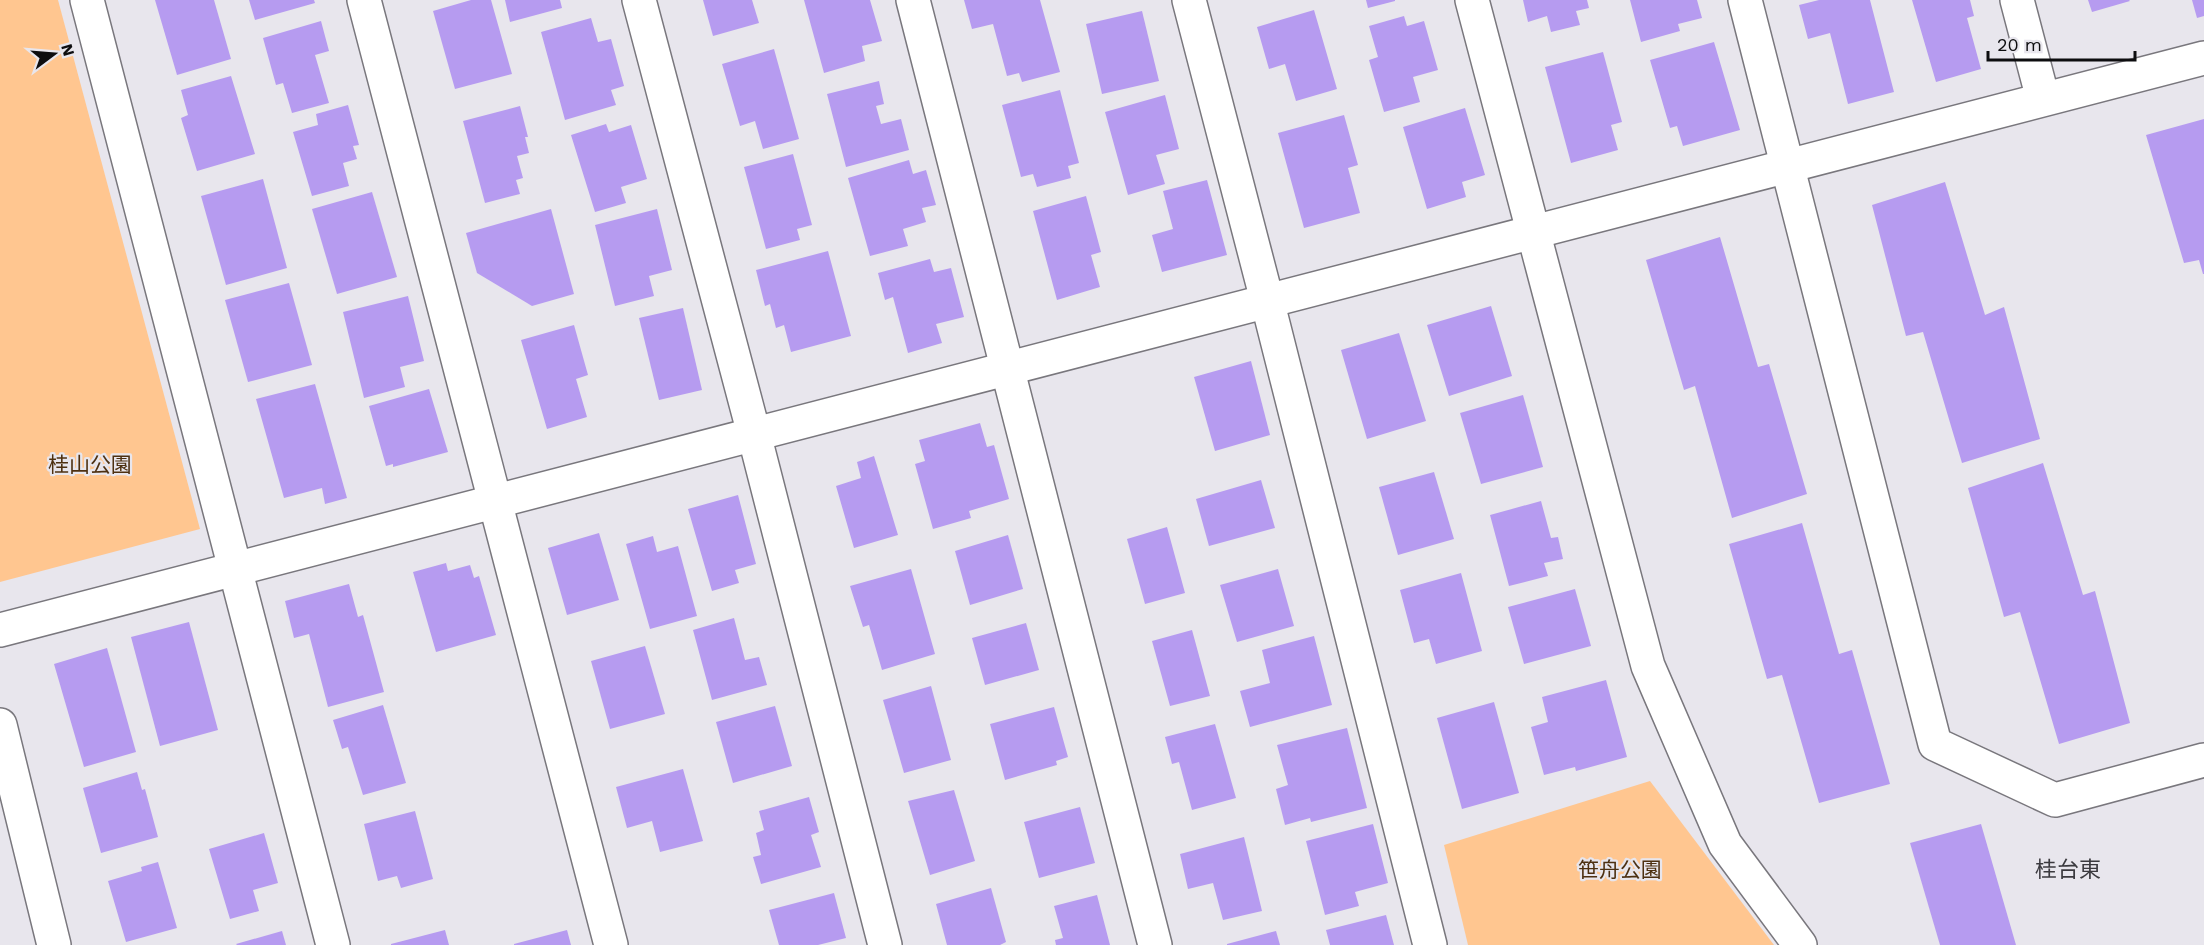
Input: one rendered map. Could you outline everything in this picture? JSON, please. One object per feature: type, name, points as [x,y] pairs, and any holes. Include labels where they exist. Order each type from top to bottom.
[{"type":"street","points":[[87,0],[333,945]]},
{"type":"street","points":[[364,0],[611,945]]},
{"type":"street","points":[[639,0],[754,434],[885,945]]},
{"type":"street","points":[[913,0],[1155,945]]},
{"type":"street","points":[[1189,0],[1430,945]]},
{"type":"street","points":[[1472,0],[1648,666],[1725,844],[1800,945]]},
{"type":"street","points":[[1745,0],[1935,744],[2055,800],[2204,760]]},
{"type":"street","points":[[2018,0],[2043,99]]},
{"type":"street","points":[[0,630],[2204,58]]},
{"type":"street","points":[[0,725],[54,945]]},
{"type":"green space","name":"桂山公園","points":[[0,0],[58,0],[200,529],[0,582]]},
{"type":"green space","name":"笹舟公園","points":[[1650,781],[1774,945],[1468,945],[1444,845]]},
{"type":"building","points":[[155,0],[214,0],[231,59],[177,75]]},
{"type":"building","points":[[249,0],[314,0],[315,3],[255,20]]},
{"type":"building","points":[[471,0],[491,0],[512,74],[455,89],[433,11]]},
{"type":"building","points":[[505,0],[560,0],[562,8],[510,22]]},
{"type":"building","points":[[703,0],[752,0],[759,23],[713,36]]},
{"type":"building","points":[[804,0],[870,0],[882,41],[862,46],[865,61],[824,73]]},
{"type":"building","points":[[964,0],[1040,0],[1060,72],[1022,82],[1019,73],[1007,76],[993,24],[972,29]]},
{"type":"building","points":[[1366,0],[1395,0],[1395,1],[1368,8]]},
{"type":"building","points":[[1523,0],[1587,0],[1589,8],[1576,11],[1580,25],[1551,32],[1547,16],[1528,22]]},
{"type":"building","points":[[1630,0],[1697,0],[1702,18],[1678,24],[1680,31],[1641,42]]},
{"type":"building","points":[[1819,0],[1870,0],[1894,92],[1848,104],[1830,33],[1808,39],[1799,5]]},
{"type":"building","points":[[1912,0],[1970,0],[1974,16],[1967,18],[1981,69],[1936,82]]},
{"type":"building","points":[[2088,0],[2129,0],[2130,1],[2092,12]]},
{"type":"building","points":[[2192,0],[2204,0],[2204,16],[2197,18]]},
{"type":"building","points":[[1314,10],[1337,89],[1296,101],[1285,64],[1269,69],[1257,27]]},
{"type":"building","points":[[1142,11],[1159,81],[1102,94],[1086,24]]},
{"type":"building","points":[[1404,16],[1407,26],[1424,21],[1438,70],[1413,77],[1420,102],[1384,112],[1369,60],[1378,57],[1369,26]]},
{"type":"building","points":[[591,18],[598,42],[611,39],[624,86],[611,90],[616,105],[565,120],[541,32]]},
{"type":"building","points":[[321,21],[329,51],[315,55],[329,103],[292,113],[283,83],[276,85],[263,38]]},
{"type":"building","points":[[1714,42],[1740,130],[1683,146],[1677,126],[1670,128],[1650,60]]},
{"type":"building","points":[[774,49],[799,139],[763,149],[755,121],[740,126],[722,64]]},
{"type":"building","points":[[1603,52],[1622,122],[1611,125],[1618,150],[1571,163],[1545,67]]},
{"type":"building","points":[[231,76],[255,154],[197,171],[181,118],[188,115],[181,90]]},
{"type":"building","points":[[879,81],[884,104],[876,106],[881,124],[901,119],[909,150],[846,167],[827,94]]},
{"type":"building","points":[[1060,90],[1079,163],[1068,166],[1071,178],[1037,187],[1033,174],[1021,177],[1002,105]]},
{"type":"building","points":[[1165,95],[1179,149],[1156,155],[1165,184],[1128,195],[1105,112]]},
{"type":"building","points":[[348,105],[359,145],[353,146],[357,159],[343,163],[349,186],[312,196],[293,132],[318,125],[316,114]]},
{"type":"building","points":[[520,106],[528,137],[525,137],[529,153],[517,156],[523,178],[516,180],[520,194],[485,203],[463,121]]},
{"type":"building","points":[[1465,108],[1485,175],[1462,182],[1466,197],[1427,209],[1403,127]]},
{"type":"building","points":[[1344,115],[1358,165],[1348,168],[1360,213],[1304,228],[1278,133]]},
{"type":"building","points":[[2204,119],[2203,274],[2199,260],[2184,263],[2146,135]]},
{"type":"building","points":[[606,124],[609,132],[631,125],[647,179],[621,187],[626,203],[595,212],[571,135]]},
{"type":"building","points":[[793,154],[812,225],[797,229],[800,240],[766,249],[744,167]]},
{"type":"building","points":[[909,160],[913,174],[926,170],[936,205],[922,208],[926,222],[903,229],[908,246],[870,256],[848,178]]},
{"type":"building","points":[[263,179],[287,268],[226,285],[201,196]]},
{"type":"building","points":[[1207,180],[1227,255],[1162,272],[1152,235],[1173,229],[1163,191]]},
{"type":"building","points":[[1945,182],[1985,315],[2004,307],[2040,439],[1962,463],[1923,332],[1906,336],[1872,205]]},
{"type":"building","points":[[372,192],[397,277],[337,294],[312,209]]},
{"type":"building","points":[[1086,196],[1101,252],[1091,255],[1100,287],[1057,300],[1033,211]]},
{"type":"building","points":[[551,209],[574,294],[532,306],[477,273],[466,233]]},
{"type":"building","points":[[657,209],[672,270],[649,276],[654,296],[615,306],[595,225]]},
{"type":"building","points":[[1720,237],[1758,367],[1769,364],[1807,494],[1732,518],[1695,386],[1684,390],[1646,260]]},
{"type":"building","points":[[828,251],[851,336],[791,352],[784,325],[776,328],[770,304],[765,306],[756,270]]},
{"type":"building","points":[[930,259],[934,272],[951,268],[964,317],[936,324],[942,343],[908,353],[893,297],[885,300],[878,273]]},
{"type":"building","points":[[289,283],[312,365],[248,382],[225,300]]},
{"type":"building","points":[[408,296],[424,361],[400,367],[405,387],[364,398],[343,312]]},
{"type":"building","points":[[1491,306],[1512,376],[1449,396],[1427,325]]},
{"type":"building","points":[[683,308],[702,390],[659,400],[639,318]]},
{"type":"building","points":[[574,325],[588,375],[576,379],[587,417],[547,429],[521,340]]},
{"type":"building","points":[[1399,333],[1426,421],[1367,439],[1341,350]]},
{"type":"building","points":[[1251,361],[1270,435],[1215,451],[1194,377]]},
{"type":"building","points":[[315,384],[347,498],[325,504],[322,488],[284,498],[256,399]]},
{"type":"building","points":[[429,389],[448,452],[393,467],[393,464],[386,466],[369,406]]},
{"type":"building","points":[[1523,395],[1543,467],[1481,484],[1460,413]]},
{"type":"building","points":[[980,423],[987,447],[994,445],[1009,499],[969,511],[971,518],[933,529],[915,464],[925,461],[919,440]]},
{"type":"building","points":[[874,456],[898,535],[854,548],[836,486],[861,478],[857,462]]},
{"type":"building","points":[[2043,463],[2083,595],[2095,591],[2130,723],[2059,744],[2020,612],[2004,617],[1968,488]]},
{"type":"building","points":[[1434,472],[1454,539],[1398,555],[1379,487]]},
{"type":"building","points":[[1261,480],[1275,528],[1209,546],[1196,499]]},
{"type":"building","points":[[738,495],[756,564],[735,570],[739,583],[712,591],[688,509]]},
{"type":"building","points":[[1541,501],[1551,538],[1558,537],[1563,559],[1544,563],[1548,576],[1509,586],[1490,515]]},
{"type":"building","points":[[1802,523],[1839,654],[1852,650],[1890,784],[1819,803],[1782,675],[1767,679],[1729,544]]},
{"type":"building","points":[[1167,527],[1185,593],[1145,604],[1127,539]]},
{"type":"building","points":[[599,533],[619,600],[567,615],[548,548]]},
{"type":"building","points":[[1008,535],[1023,589],[970,605],[955,551]]},
{"type":"building","points":[[653,536],[657,552],[678,546],[697,616],[650,629],[626,544]]},
{"type":"building","points":[[446,563],[448,571],[470,565],[474,578],[479,576],[496,635],[436,652],[413,572]]},
{"type":"building","points":[[911,569],[935,654],[882,670],[869,625],[863,627],[850,586]]},
{"type":"building","points":[[1278,569],[1294,626],[1237,642],[1220,585]]},
{"type":"building","points":[[1461,573],[1482,651],[1436,664],[1429,639],[1414,643],[1400,590]]},
{"type":"building","points":[[349,584],[358,617],[363,615],[384,692],[328,707],[309,634],[294,638],[285,601]]},
{"type":"building","points":[[1575,589],[1591,646],[1524,664],[1508,607]]},
{"type":"building","points":[[734,618],[745,660],[759,657],[767,685],[712,700],[693,630]]},
{"type":"building","points":[[189,622],[218,730],[160,746],[131,637]]},
{"type":"building","points":[[1026,623],[1039,670],[985,685],[972,638]]},
{"type":"building","points":[[1192,630],[1210,696],[1170,706],[1152,641]]},
{"type":"building","points":[[1314,636],[1332,705],[1250,727],[1240,691],[1270,683],[1262,650]]},
{"type":"building","points":[[645,646],[665,714],[610,729],[591,661]]},
{"type":"building","points":[[107,648],[136,752],[84,767],[54,664]]},
{"type":"building","points":[[1606,680],[1627,757],[1576,771],[1575,767],[1544,775],[1531,727],[1548,722],[1542,697]]},
{"type":"building","points":[[931,686],[951,760],[904,773],[883,700]]},
{"type":"building","points":[[1494,702],[1519,793],[1462,809],[1437,718]]},
{"type":"building","points":[[383,705],[406,783],[363,795],[348,747],[342,749],[333,720]]},
{"type":"building","points":[[775,706],[792,766],[733,783],[716,722]]},
{"type":"building","points":[[1054,707],[1068,757],[1056,761],[1057,765],[1005,780],[990,724]]},
{"type":"building","points":[[1215,724],[1236,798],[1192,810],[1179,762],[1172,764],[1165,737]]},
{"type":"building","points":[[1347,728],[1367,808],[1311,822],[1310,818],[1285,825],[1276,789],[1288,785],[1277,745]]},
{"type":"building","points":[[683,769],[703,841],[660,852],[652,821],[627,828],[616,787]]},
{"type":"building","points":[[137,772],[142,790],[145,789],[158,837],[101,853],[83,788]]},
{"type":"building","points":[[954,790],[975,861],[930,875],[908,801]]},
{"type":"building","points":[[809,797],[819,832],[811,835],[821,867],[761,884],[753,857],[761,855],[756,833],[764,830],[759,811]]},
{"type":"building","points":[[1080,807],[1095,863],[1039,878],[1024,822]]},
{"type":"building","points":[[415,811],[433,879],[401,888],[397,876],[378,881],[364,824]]},
{"type":"building","points":[[1373,824],[1388,883],[1355,892],[1359,906],[1325,915],[1306,841]]},
{"type":"building","points":[[1981,824],[2016,945],[1940,945],[1910,843]]},
{"type":"building","points":[[264,833],[278,883],[253,890],[259,911],[230,919],[209,849]]},
{"type":"building","points":[[1244,837],[1262,911],[1223,920],[1213,883],[1188,889],[1180,854]]},
{"type":"building","points":[[158,862],[177,928],[126,942],[108,881],[142,871],[141,867]]},
{"type":"building","points":[[991,888],[1006,942],[1000,945],[947,945],[936,904]]},
{"type":"building","points":[[834,893],[846,938],[818,945],[779,945],[769,910]]},
{"type":"building","points":[[1097,895],[1110,945],[1056,945],[1055,940],[1063,938],[1054,906]]},
{"type":"building","points":[[1386,915],[1394,945],[1330,945],[1326,930]]},
{"type":"building","points":[[445,930],[449,945],[391,945],[391,944]]},
{"type":"building","points":[[567,930],[571,945],[514,945],[514,944]]},
{"type":"building","points":[[282,931],[286,945],[236,944]]},
{"type":"building","points":[[1276,931],[1280,945],[1227,945],[1227,944]]},
{"type":"district","name":"桂台東","points":[[2068,869]]}]
